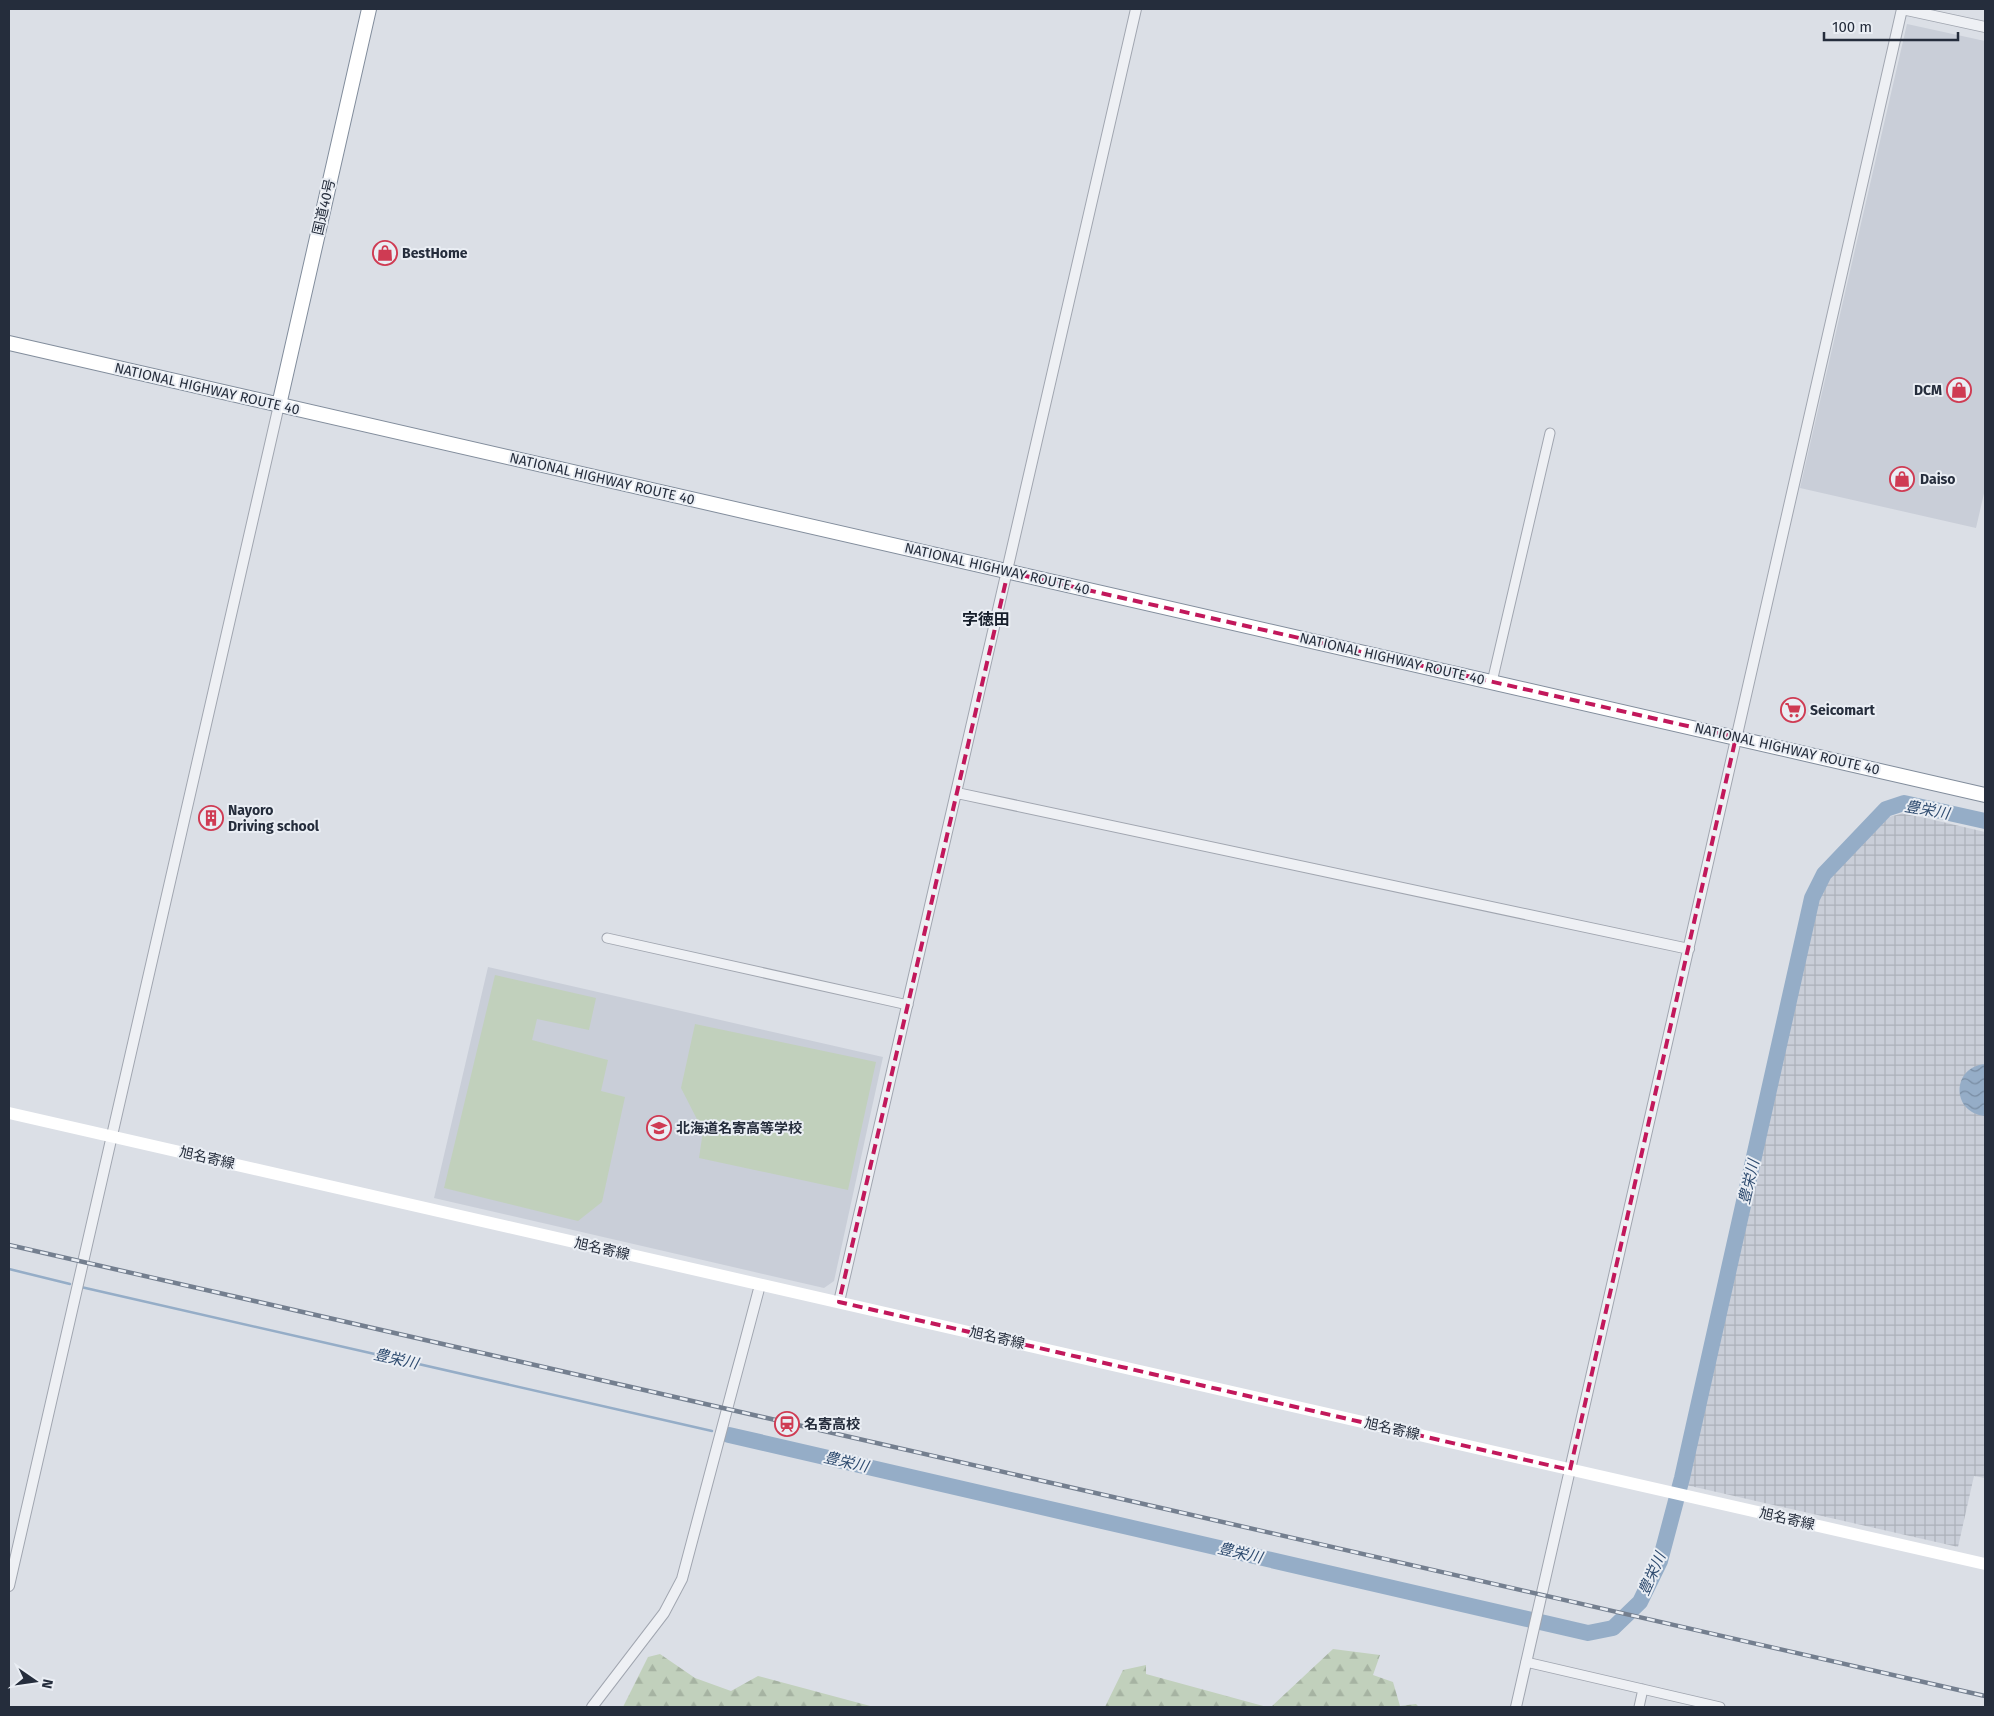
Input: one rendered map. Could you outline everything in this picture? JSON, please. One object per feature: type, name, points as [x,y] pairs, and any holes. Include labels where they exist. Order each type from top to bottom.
[{"type":"highway","name":"国道40号","points":[[279,405],[369,9]]},
{"type":"highway","name":"NATIONAL HIGHWAY ROUTE 40","points":[[9,343],[1985,795]]},
{"type":"main road","name":"旭名寄線","points":[[9,1113],[1985,1564]]},
{"type":"street","points":[[840,1302],[1136,9]]},
{"type":"street","points":[[1516,1707],[1902,9],[1985,27]]},
{"type":"street","points":[[9,1586],[279,405]]},
{"type":"street","points":[[1492,682],[1550,433]]},
{"type":"street","points":[[957,793],[1689,949]]},
{"type":"street","points":[[608,938],[908,1005]]},
{"type":"street","points":[[592,1707],[664,1613],[682,1579],[760,1285]]},
{"type":"street","points":[[1526,1662],[1643,1689],[1704,1706],[1720,1707]]},
{"type":"street","points":[[1639,1707],[1643,1689]]},
{"type":"highlighted area","points":[[1008,572],[1736,737],[1570,1470],[839,1302]]},
{"type":"shaded area","points":[[1907,24],[1985,41],[1985,489],[1976,528],[1800,488]]},
{"type":"shaded area","points":[[1904,813],[1985,832],[1985,1478],[1974,1476],[1958,1547],[1686,1485],[1817,903],[1833,873],[1889,817]]},
{"type":"shaded area","name":"北海道名寄高等学校","points":[[488,967],[883,1057],[834,1281],[824,1288],[434,1198]]},
{"type":"green space","points":[[495,975],[596,998],[589,1030],[537,1019],[532,1040],[608,1060],[601,1091],[625,1097],[602,1202],[578,1221],[444,1188]]},
{"type":"green space","points":[[695,1024],[876,1062],[848,1190],[699,1158],[703,1131],[681,1088]]},
{"type":"green space","points":[[1333,1649],[1380,1655],[1373,1675],[1393,1682],[1400,1706],[1416,1704],[1419,1707],[1271,1707]]},
{"type":"green space","points":[[660,1654],[695,1678],[731,1691],[758,1676],[874,1707],[623,1707],[648,1657]]},
{"type":"green space","points":[[1146,1665],[1146,1674],[1267,1707],[1105,1707],[1123,1670]]},
{"type":"water","points":[[1985,1064],[1985,1116],[1974,1113],[1966,1107],[1961,1099],[1960,1090],[1961,1081],[1966,1073],[1974,1067]]},
{"type":"waterway","name":"豊栄川","points":[[729,1435],[1588,1633],[1613,1628],[1640,1602],[1660,1561],[1682,1478],[1812,898],[1824,874],[1886,809],[1904,803],[1985,821]]},
{"type":"waterway","name":"豊栄川","points":[[9,1269],[70,1284]]},
{"type":"waterway","name":"豊栄川","points":[[81,1287],[712,1431]]},
{"type":"railway","points":[[9,1245],[1985,1696]]},
{"type":"place","name":"BestHome","points":[[385,253]]},
{"type":"place","name":"DCM","points":[[1959,390]]},
{"type":"place","name":"Daiso","points":[[1902,479]]},
{"type":"place","name":"Seicomart","points":[[1793,710]]},
{"type":"place","name":"Nayoro Driving school","points":[[211,818]]},
{"type":"place","name":"北海道名寄高等学校","points":[[659,1128]]},
{"type":"place","name":"名寄高校","points":[[787,1424]]},
{"type":"district","name":"字徳田","points":[[986,619]]}]
